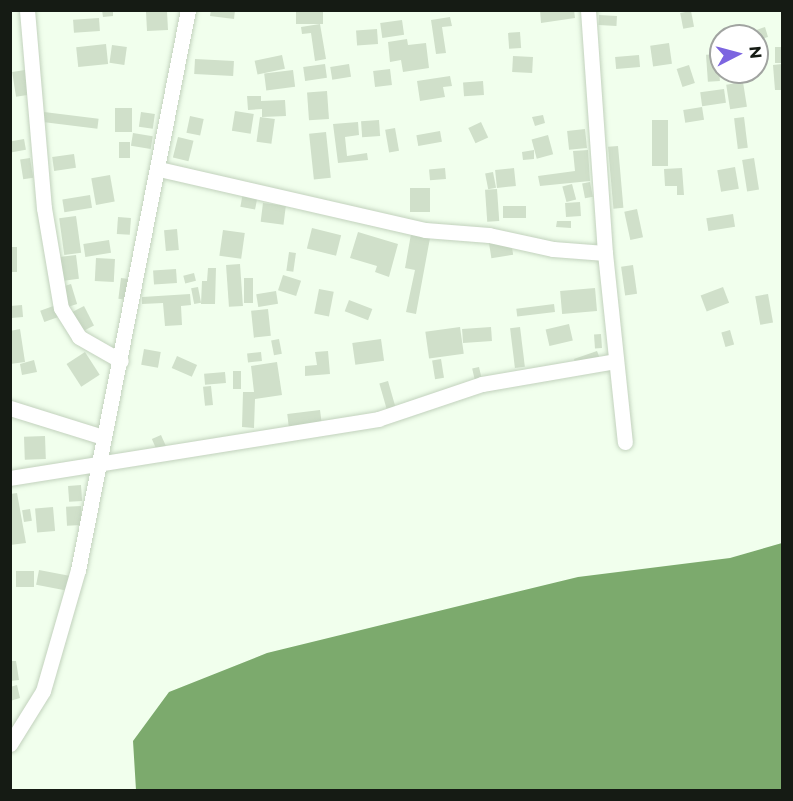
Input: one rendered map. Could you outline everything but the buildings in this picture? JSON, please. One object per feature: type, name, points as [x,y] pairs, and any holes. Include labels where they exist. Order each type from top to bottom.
[{"type":"street","points":[[27,10],[44,208],[61,308],[80,337],[121,361]]},
{"type":"street","points":[[10,744],[43,691],[78,570],[103,437],[121,361],[159,169],[188,10]]},
{"type":"street","points":[[588,10],[605,254],[625,442]]},
{"type":"street","points":[[159,169],[425,230],[489,235],[553,249],[605,254]]},
{"type":"street","points":[[10,478],[378,419],[482,384],[615,361]]},
{"type":"street","points":[[10,408],[103,437]]},
{"type":"shaded area","points":[[782,543],[782,790],[136,790],[133,741],[169,692],[267,653],[578,577],[730,558]]}]
